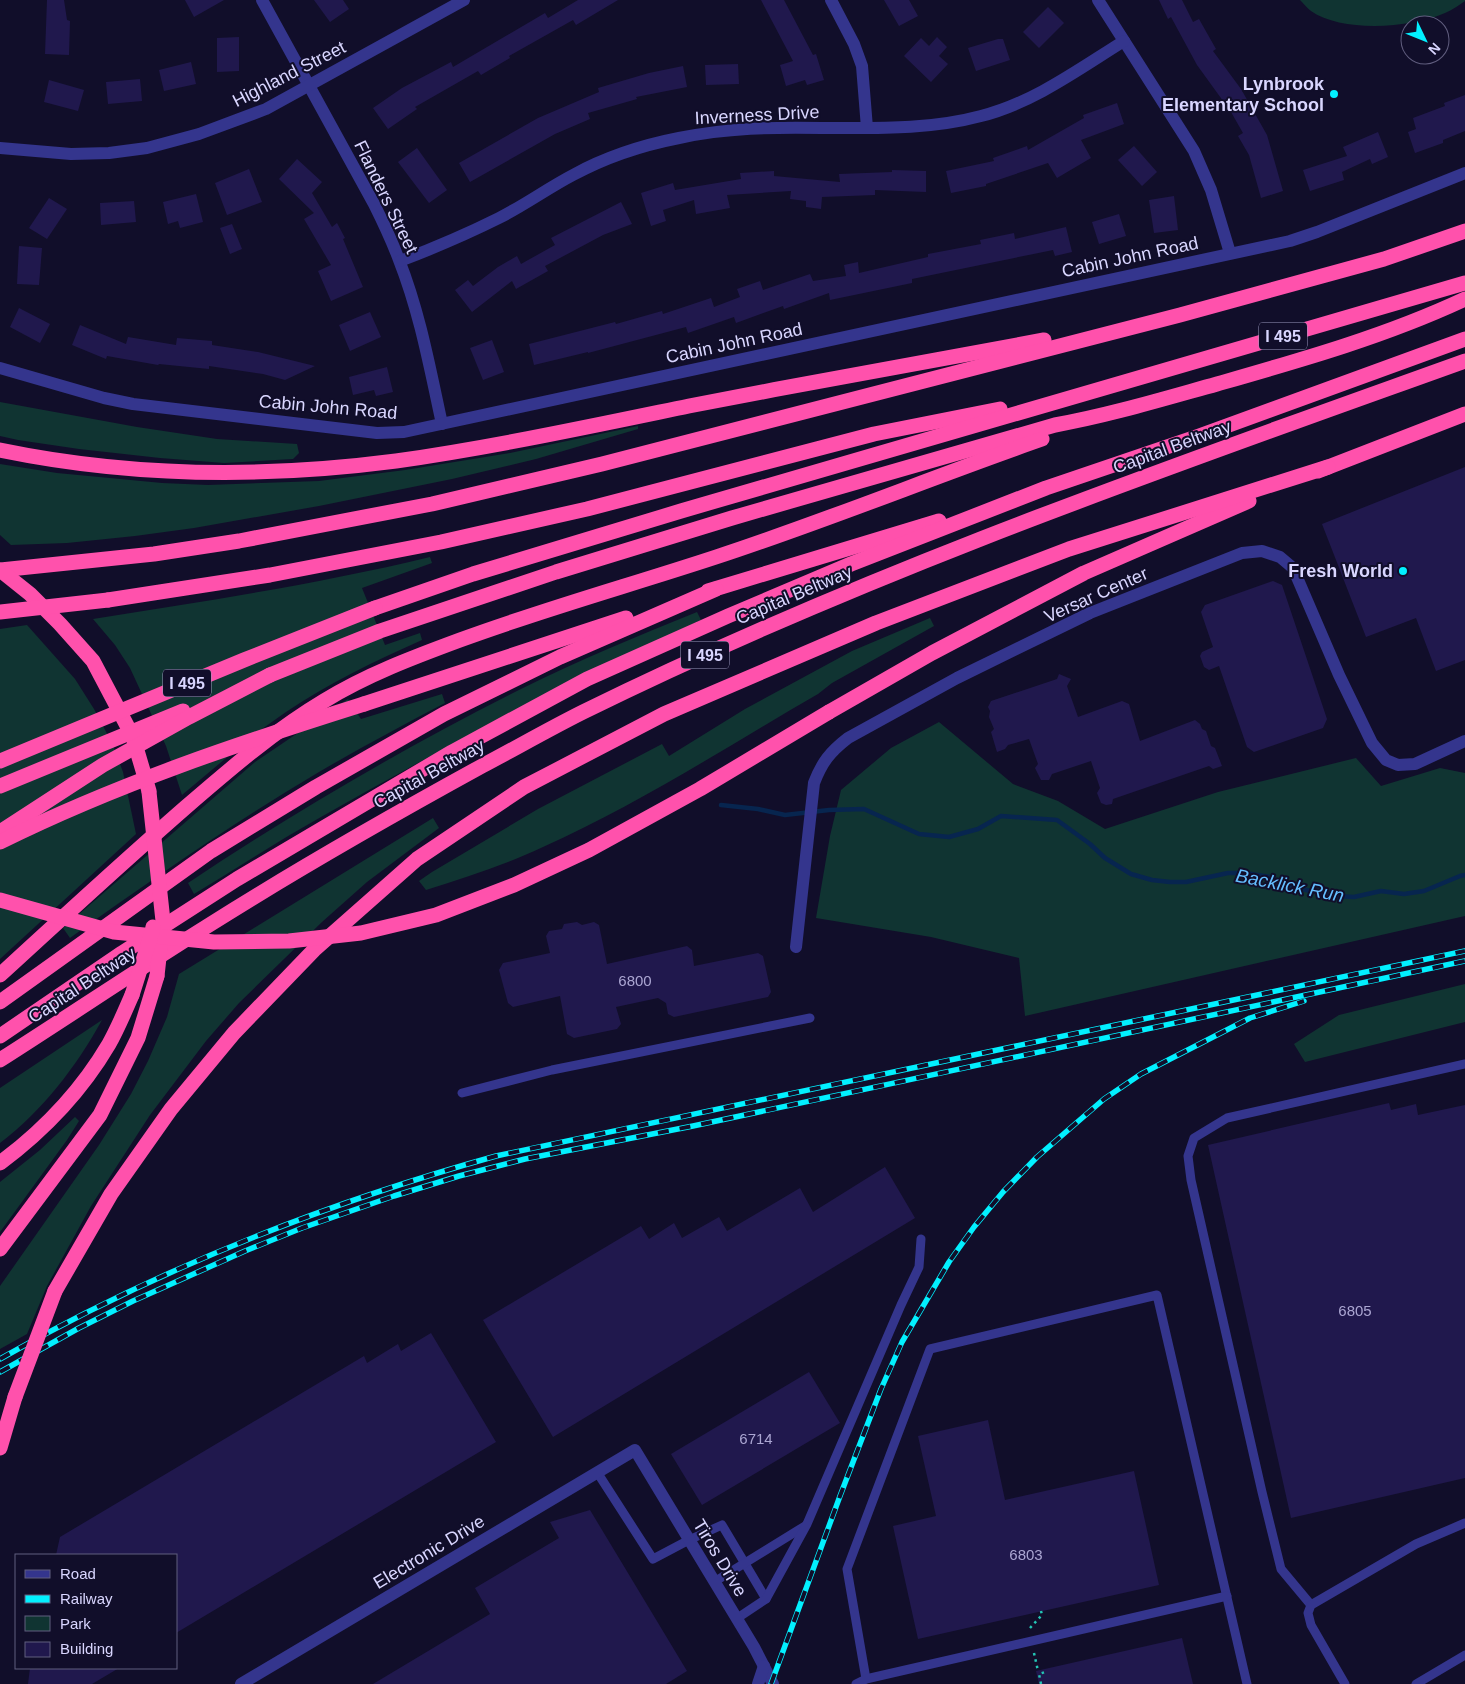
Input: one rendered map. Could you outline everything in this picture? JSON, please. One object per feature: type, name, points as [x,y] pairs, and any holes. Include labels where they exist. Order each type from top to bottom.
[{"type":"highway","points":[[0,570],[154,554],[239,541],[432,504],[602,464],[1180,315],[1384,259],[1465,231]]},
{"type":"highway","name":"I 495","points":[[0,761],[235,663],[374,608],[482,571],[1100,388],[1465,283]]},
{"type":"highway","points":[[0,975],[124,861],[262,743],[299,716],[351,686],[432,650],[521,617],[772,538],[1100,417],[1299,361],[1390,330],[1465,299]]},
{"type":"highway","points":[[0,450],[62,462],[165,472],[287,471],[395,461],[1180,315]]},
{"type":"highway","points":[[0,842],[48,818],[124,786],[273,732],[716,589],[1046,488],[1199,436],[1465,339]]},
{"type":"highway","name":"Capital Beltway","points":[[0,1060],[205,927],[394,814],[580,714],[649,681],[765,627],[911,566],[1122,484],[1465,362]]},
{"type":"highway","points":[[0,612],[108,600],[270,576],[442,542],[587,509],[874,434],[1100,388]]},
{"type":"highway","points":[[0,900],[114,932],[214,942],[289,941],[361,933],[436,915],[523,881],[606,840],[700,789],[829,712],[940,649],[1084,573],[1328,467],[1465,414]]},
{"type":"highway","points":[[0,786],[380,632],[556,572],[732,518],[1055,425],[1100,417]]},
{"type":"highway","points":[[0,1448],[15,1397],[55,1291],[111,1194],[171,1109],[234,1034],[314,950],[417,859],[524,787],[664,714],[876,623],[1069,549],[1328,467]]},
{"type":"highway","points":[[0,1036],[122,953],[237,879],[452,752],[587,679],[851,564],[1046,488]]},
{"type":"highway","points":[[0,560],[61,564]]},
{"type":"highway","points":[[0,570],[30,594],[93,661],[133,737],[149,792],[157,855],[162,921],[157,976],[138,1038],[100,1115],[0,1249]]},
{"type":"highway","points":[[0,1002],[211,851],[444,714],[551,661],[716,589]]},
{"type":"highway","points":[[0,832],[102,765],[270,675]]},
{"type":"highway","points":[[0,1163],[69,1099],[109,1043],[132,995],[152,932],[157,855]]},
{"type":"street","name":"Flanders Street","points":[[262,0],[374,204],[400,261],[424,342],[442,424]]},
{"type":"street","name":"Highland Street","points":[[0,148],[71,154],[109,153],[147,148],[200,134],[266,109],[464,0]]},
{"type":"street","points":[[831,0],[854,44],[862,66],[868,128]]},
{"type":"street","points":[[1098,0],[1194,151],[1211,190],[1230,253]]},
{"type":"street","name":"Inverness Drive","points":[[400,261],[464,235],[502,216],[574,174],[604,160],[636,149],[678,138],[718,131],[761,128],[918,127],[982,116],[1011,106],[1048,88],[1124,41]]},
{"type":"street","name":"Cabin John Road","points":[[0,368],[104,398],[133,404],[378,433],[404,432],[1290,241],[1318,232],[1465,173]]},
{"type":"street","name":"Versar Center","points":[[796,947],[814,783],[821,766],[833,750],[848,738],[957,678],[1090,613],[1242,553],[1262,551],[1280,557],[1293,568],[1339,675],[1372,743],[1386,760],[1398,766],[1415,764],[1465,740]]},
{"type":"street","name":"Electronic Drive","points":[[241,1684],[635,1450]]},
{"type":"street","name":"Tiros Drive","points":[[635,1450],[773,1684]]},
{"type":"street","points":[[758,1684],[764,1666]]},
{"type":"lane","points":[[462,1093],[552,1070],[810,1018]]},
{"type":"lane","points":[[1312,1604],[1281,1568],[1234,1371],[1191,1180],[1188,1156],[1194,1138],[1227,1118],[1465,1064]]},
{"type":"lane","points":[[736,1619],[766,1599],[807,1524],[901,1304],[919,1267],[921,1239]]},
{"type":"lane","points":[[866,1680],[847,1569],[930,1348],[1157,1295],[1247,1684]]},
{"type":"lane","points":[[597,1472],[653,1559],[722,1525],[766,1599]]},
{"type":"lane","points":[[1346,1684],[1311,1626],[1308,1612],[1312,1604],[1416,1544],[1465,1523]]},
{"type":"lane","points":[[714,1582],[807,1524]]},
{"type":"lane","points":[[856,1684],[866,1680],[1227,1596]]},
{"type":"lane","points":[[1416,1684],[1465,1655]]},
{"type":"path","points":[[1041,1684],[1038,1674],[1045,1672]]},
{"type":"green space","points":[[1300,0],[1465,0],[1448,12],[1440,15],[1400,15],[1400,24],[1396,25],[1377,26],[1340,23],[1311,11]]},
{"type":"green space","points":[[0,402],[137,427],[217,439],[297,444],[299,453],[293,459],[224,463],[79,449],[18,440],[0,436]]},
{"type":"green space","points":[[638,426],[638,429],[536,459],[452,479],[319,506],[194,528],[67,543],[11,545],[0,535],[0,464],[57,473],[162,483],[208,485],[319,481],[405,470],[510,453]]},
{"type":"green space","points":[[430,557],[432,563],[362,588],[385,645],[420,633],[422,640],[352,673],[302,701],[233,752],[182,795],[166,746],[130,668],[115,645],[93,619],[304,584]]},
{"type":"green space","points":[[697,612],[701,620],[557,690],[415,765],[305,826],[194,894],[188,883],[352,780],[480,710],[544,678]]},
{"type":"green space","points":[[930,618],[934,626],[832,683],[818,694],[683,774],[614,812],[529,853],[485,870],[426,890],[419,881],[538,809],[662,744],[669,756],[745,709],[852,651]]},
{"type":"green space","points":[[27,625],[75,679],[113,745],[123,772],[136,834],[0,959],[0,629]]},
{"type":"green space","points":[[442,694],[445,703],[350,754],[255,811],[70,938],[63,928],[255,762],[348,699],[361,719]]},
{"type":"green space","points":[[939,722],[1013,784],[1058,801],[1105,829],[1218,792],[1356,758],[1381,786],[1440,768],[1465,773],[1465,916],[1025,1016],[1019,958],[931,937],[816,918],[830,836],[841,790],[891,748]]},
{"type":"green space","points":[[433,818],[439,828],[367,882],[322,922],[239,1003],[206,1041],[150,1115],[91,1206],[47,1286],[27,1334],[0,1349],[0,1286],[99,1145],[131,1094],[167,1017],[179,974]]},
{"type":"green space","points":[[1465,984],[1465,1022],[1305,1062],[1294,1044],[1339,1015]]},
{"type":"green space","points":[[102,1020],[70,1071],[57,1087],[16,1130],[0,1143],[0,1088]]},
{"type":"green space","points":[[75,1117],[79,1121],[67,1140],[0,1232],[0,1182],[40,1150]]},
{"type":"building","points":[[47,0],[64,0],[67,20],[70,21],[69,55],[45,54]]},
{"type":"building","points":[[185,0],[224,0],[194,17]]},
{"type":"building","points":[[314,0],[343,0],[349,9],[330,22]]},
{"type":"building","points":[[578,0],[618,0],[576,25],[573,20],[509,56],[510,58],[481,75],[478,71],[415,107],[417,109],[388,129],[373,108],[402,88],[451,62],[453,67],[545,13],[548,18]]},
{"type":"building","points":[[761,0],[784,0],[813,55],[816,54],[824,80],[807,85],[805,80],[786,86],[780,65],[793,61]]},
{"type":"building","points":[[884,0],[909,0],[918,16],[899,26]]},
{"type":"building","points":[[1159,0],[1182,0],[1193,22],[1199,19],[1216,49],[1213,51],[1241,89],[1267,135],[1283,191],[1261,198],[1249,155],[1238,136],[1243,133],[1231,112],[1197,65],[1171,17],[1168,19]]},
{"type":"building","points":[[1048,7],[1064,23],[1039,48],[1023,32]]},
{"type":"building","points":[[239,37],[239,71],[217,72],[217,38]]},
{"type":"building","points":[[937,37],[947,47],[939,56],[948,64],[931,82],[904,56],[921,38],[929,46]]},
{"type":"building","points":[[1003,39],[1010,60],[976,71],[968,48]]},
{"type":"building","points":[[191,62],[196,84],[164,91],[159,70]]},
{"type":"building","points":[[738,64],[739,84],[706,85],[705,65]]},
{"type":"building","points":[[683,66],[687,87],[636,97],[637,99],[588,113],[590,119],[555,134],[470,182],[459,163],[538,118],[599,92],[598,88],[649,73]]},
{"type":"building","points":[[140,79],[142,101],[108,104],[106,82]]},
{"type":"building","points":[[49,80],[84,90],[78,111],[44,102]]},
{"type":"building","points":[[1465,95],[1465,131],[1443,140],[1443,143],[1415,153],[1408,132],[1416,129],[1413,118],[1445,106],[1444,103]]},
{"type":"building","points":[[1117,103],[1124,124],[1081,140],[1091,158],[1057,178],[1048,163],[986,184],[986,186],[951,193],[946,171],[994,161],[993,158],[1027,146],[1028,150],[1084,118],[1083,115]]},
{"type":"building","points":[[1378,132],[1388,157],[1372,164],[1370,159],[1342,172],[1344,180],[1310,191],[1303,170],[1347,156],[1343,147]]},
{"type":"building","points":[[1134,146],[1157,172],[1142,186],[1118,160]]},
{"type":"building","points":[[417,148],[447,190],[429,203],[398,162]]},
{"type":"building","points":[[297,159],[322,182],[312,193],[332,227],[337,223],[345,238],[343,239],[363,287],[331,301],[318,271],[331,265],[304,219],[314,213],[279,179]]},
{"type":"building","points":[[249,169],[262,202],[227,215],[215,183]]},
{"type":"building","points":[[892,170],[926,171],[926,192],[875,190],[875,195],[822,197],[821,209],[806,207],[806,201],[790,199],[791,191],[727,195],[730,208],[696,214],[694,200],[663,210],[666,221],[651,226],[641,193],[673,183],[675,190],[741,179],[740,173],[774,171],[774,176],[840,182],[839,174],[892,172]]},
{"type":"building","points":[[196,194],[203,222],[180,228],[178,221],[168,224],[163,202]]},
{"type":"building","points":[[1174,196],[1178,230],[1154,233],[1149,200]]},
{"type":"building","points":[[49,198],[67,209],[47,239],[29,228]]},
{"type":"building","points":[[134,201],[136,222],[101,225],[100,203]]},
{"type":"building","points":[[621,202],[632,224],[603,235],[545,266],[548,271],[516,289],[512,281],[472,312],[455,290],[468,280],[473,286],[498,267],[517,256],[521,264],[555,245],[551,238]]},
{"type":"building","points":[[1119,214],[1126,236],[1099,244],[1092,222]]},
{"type":"building","points":[[232,224],[242,249],[230,254],[220,228]]},
{"type":"building","points":[[1066,227],[1072,252],[1055,256],[1053,250],[912,279],[912,283],[830,300],[829,293],[784,309],[783,306],[736,323],[734,317],[688,333],[686,327],[534,365],[529,344],[615,322],[616,324],[662,311],[663,314],[711,298],[714,307],[740,297],[737,289],[760,281],[763,290],[810,274],[813,281],[846,276],[844,265],[858,262],[859,273],[928,257],[928,254],[981,244],[980,240],[1014,233],[1015,239]]},
{"type":"building","points":[[19,246],[42,248],[39,285],[17,284]]},
{"type":"building","points":[[19,308],[50,324],[40,343],[10,327]]},
{"type":"building","points":[[370,312],[381,337],[350,351],[339,325]]},
{"type":"building","points":[[80,325],[126,344],[128,337],[176,345],[177,338],[212,341],[212,345],[258,352],[315,366],[285,380],[263,374],[209,366],[209,369],[158,365],[107,356],[106,359],[72,345]]},
{"type":"building","points":[[492,340],[504,372],[483,380],[470,348]]},
{"type":"building","points":[[387,367],[393,392],[376,396],[374,390],[353,395],[349,377]]},
{"type":"building","name":"Fresh World","points":[[1465,467],[1465,660],[1436,671],[1416,618],[1366,637],[1322,524]]},
{"type":"building","points":[[1273,581],[1282,585],[1327,719],[1323,728],[1254,752],[1247,747],[1219,666],[1209,670],[1204,667],[1200,656],[1202,652],[1213,647],[1201,612],[1205,605]]},
{"type":"building","points":[[1059,674],[1071,679],[1067,686],[1078,717],[1122,701],[1129,704],[1140,741],[1195,720],[1206,731],[1211,746],[1215,748],[1222,766],[1213,769],[1209,766],[1113,799],[1112,804],[1106,805],[1101,803],[1097,793],[1100,788],[1091,761],[1052,774],[1049,780],[1041,780],[1035,768],[1038,764],[1029,739],[1008,745],[1005,749],[997,752],[991,732],[994,729],[989,717],[990,711],[988,707],[991,701],[1057,679]]},
{"type":"building","points":[[577,922],[582,925],[594,922],[599,925],[607,964],[687,946],[692,950],[694,966],[758,953],[763,956],[771,992],[768,997],[674,1017],[668,1014],[666,1003],[658,998],[616,1007],[621,1024],[617,1029],[574,1038],[567,1034],[560,996],[513,1007],[508,1003],[499,970],[503,963],[550,953],[546,936],[549,931],[562,929],[564,924]]},
{"type":"building","points":[[1389,1103],[1391,1110],[1416,1104],[1418,1115],[1465,1105],[1465,1478],[1291,1518],[1208,1145]]},
{"type":"building","points":[[885,1167],[915,1218],[553,1437],[483,1320],[641,1226],[649,1239],[674,1223],[682,1238],[719,1217],[727,1231],[800,1188],[813,1212]]},
{"type":"building","points":[[431,1333],[496,1442],[178,1632],[178,1554],[56,1554],[60,1537],[364,1356],[367,1363],[398,1344],[401,1351]]},
{"type":"building","points":[[809,1372],[840,1423],[702,1505],[671,1454]]},
{"type":"building","points":[[988,1420],[1005,1500],[1134,1471],[1159,1585],[918,1639],[893,1526],[936,1516],[918,1436]]},
{"type":"building","points":[[590,1510],[687,1671],[666,1684],[373,1684],[490,1614],[475,1588],[559,1538],[550,1522]]},
{"type":"building","points":[[1182,1638],[1193,1684],[1039,1684],[1036,1671]]},
{"type":"building","points":[[30,1669],[117,1669],[92,1684],[28,1684]]},
{"type":"waterway","name":"Backlick Run","points":[[721,805],[758,809],[785,815],[829,810],[864,809],[919,834],[949,837],[978,829],[1001,816],[1057,820],[1090,844],[1105,858],[1131,874],[1152,880],[1170,882],[1186,882],[1228,873],[1245,873],[1270,877],[1288,886],[1306,890],[1335,896],[1354,897],[1381,891],[1404,894],[1424,891],[1465,875]]},
{"type":"railway","points":[[0,1359],[119,1296],[242,1242],[367,1195],[496,1156],[1465,951]]},
{"type":"railway","points":[[0,1372],[79,1328],[133,1301],[245,1251],[302,1228],[459,1176],[525,1159],[693,1126],[1465,961]]},
{"type":"railway","points":[[771,1684],[881,1389],[902,1342],[949,1262],[974,1227],[1003,1192],[1037,1157],[1104,1099],[1141,1074],[1250,1018],[1304,1001]]},
{"type":"place","name":"Lynbrook Elementary School","points":[[1334,94]]},
{"type":"place","name":"Fresh World","points":[[1403,571]]}]
